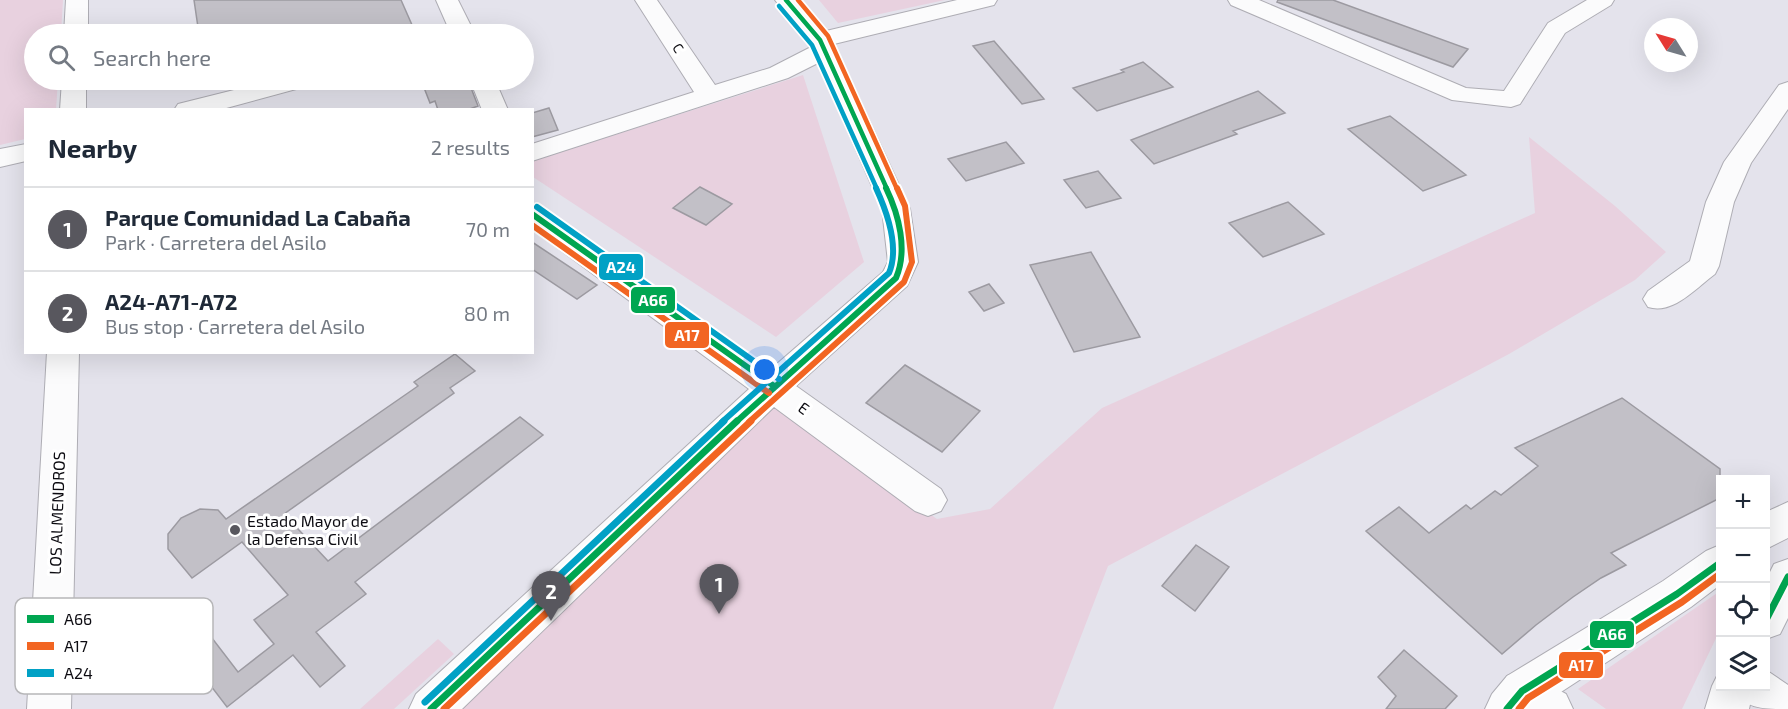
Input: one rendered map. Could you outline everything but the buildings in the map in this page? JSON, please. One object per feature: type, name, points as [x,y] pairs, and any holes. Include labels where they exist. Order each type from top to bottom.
[{"type":"street","points":[[76,24],[77,0]]},
{"type":"street","points":[[447,0],[458,24]]},
{"type":"street","name":"C","points":[[646,0],[710,95]]},
{"type":"street","points":[[431,709],[774,386],[896,278],[903,262],[896,209],[822,45],[786,0]]},
{"type":"street","points":[[534,152],[779,74],[822,45],[986,0]]},
{"type":"street","points":[[1239,0],[1461,95],[1512,99],[1556,28],[1603,0]]},
{"type":"street","points":[[73,108],[74,90]]},
{"type":"street","points":[[195,108],[264,90]]},
{"type":"street","points":[[487,90],[494,108]]},
{"type":"street","points":[[1659,299],[1704,266],[1720,202],[1738,162],[1788,90]]},
{"type":"street","points":[[0,158],[24,152]]},
{"type":"street","name":"E","points":[[534,215],[774,386],[928,500]]},
{"type":"street","name":"LOS ALMENDROS","points":[[53,598],[63,354]]},
{"type":"street","points":[[1770,529],[1788,518]]},
{"type":"street","points":[[1527,703],[1716,566]]},
{"type":"street","points":[[1770,612],[1788,577]]},
{"type":"street","points":[[1727,709],[1732,691]]},
{"type":"street","points":[[1759,691],[1786,709]]},
{"type":"street","name":"LOS ALMENDROS","points":[[49,709],[50,694]]},
{"type":"shaded area","points":[[0,0],[63,0],[62,24],[24,24],[24,90],[57,90],[56,108],[24,108],[24,139],[0,145]]},
{"type":"shaded area","points":[[819,0],[945,0],[838,23]]},
{"type":"shaded area","points":[[803,75],[864,262],[776,337],[534,178],[534,160]]},
{"type":"shaded area","points":[[1529,137],[1615,206],[1666,252],[1635,280],[1509,354],[1108,566],[1053,709],[452,709],[775,404],[937,519],[990,509],[1102,408],[1535,213]]},
{"type":"shaded area","points":[[1716,594],[1716,638],[1682,709],[1606,709],[1578,689]]},
{"type":"shaded area","points":[[438,639],[454,654],[394,709],[360,709]]},
{"type":"transit line","name":"A66","points":[[431,709],[774,386],[896,278],[903,262],[896,209],[820,40],[786,0]]},
{"type":"transit line","name":"A17","points":[[444,709],[780,393],[904,282],[912,262],[905,206],[828,36],[798,0]]},
{"type":"transit line","name":"A24","points":[[425,702],[768,379],[889,273],[894,261],[887,211],[812,45],[779,6]]},
{"type":"transit line","name":"A24","points":[[537,207],[779,379]]},
{"type":"transit line","name":"A66","points":[[534,215],[774,386]]},
{"type":"transit line","name":"A17","points":[[534,226],[769,393]]},
{"type":"transit line","name":"A66","points":[[1507,709],[1522,691],[1677,594],[1716,566]]},
{"type":"transit line","name":"A17","points":[[1519,709],[1528,698],[1682,602],[1716,577]]},
{"type":"transit line","name":"A66","points":[[1770,612],[1788,577]]},
{"type":"place","name":"Estado Mayor de la Defensa Civil","points":[[235,530]]},
{"type":"place","name":"Parque Comunidad La Cabaña","points":[[719,614]]},
{"type":"place","name":"A24-A71-A72","points":[[551,621]]}]
